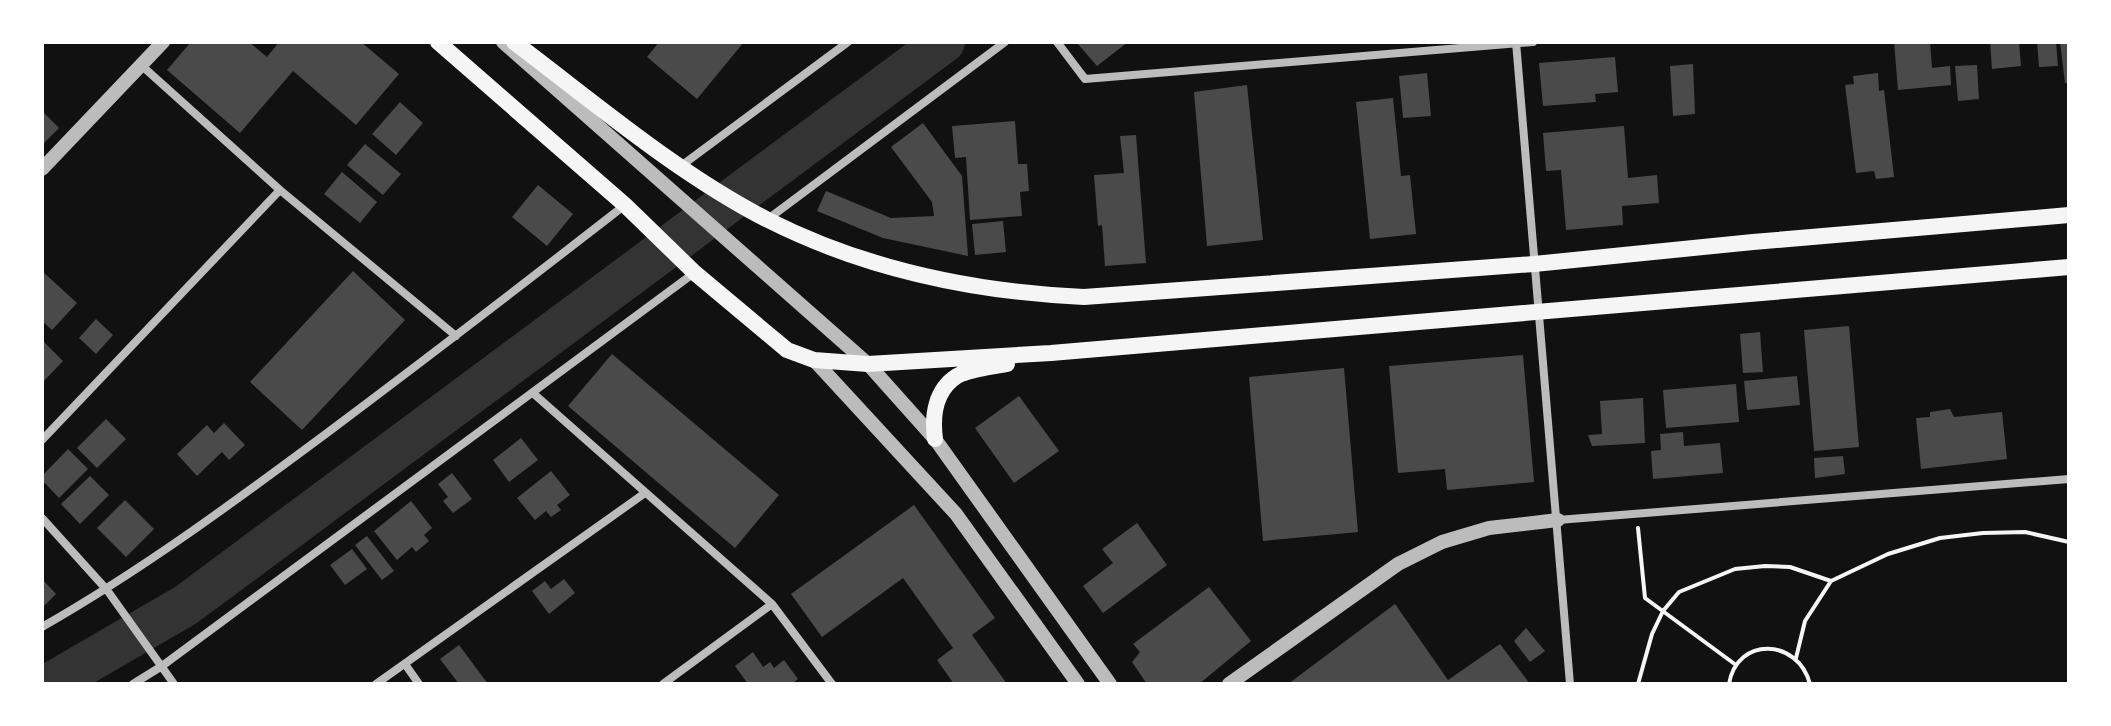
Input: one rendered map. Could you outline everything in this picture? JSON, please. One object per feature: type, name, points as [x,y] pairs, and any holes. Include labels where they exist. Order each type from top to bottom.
[{"type":"main road","points":[[438,42],[625,205],[695,273],[787,350],[814,360],[868,364],[1051,353],[2069,267]]},
{"type":"main road","points":[[514,42],[680,166],[767,220],[853,257],[925,278],[1026,294],[1084,297],[1534,264],[2069,215]]},
{"type":"main road","points":[[935,439],[932,418],[936,406],[944,389],[958,375],[1051,353]]},
{"type":"street","points":[[42,169],[163,42]]},
{"type":"street","points":[[503,42],[868,364],[935,439],[1110,684]]},
{"type":"street","points":[[831,42],[839,49]]},
{"type":"street","points":[[680,166],[848,42]]},
{"type":"street","points":[[767,220],[1005,42]]},
{"type":"street","points":[[1057,42],[1085,79],[1533,42]]},
{"type":"street","points":[[1516,43],[1570,684]]},
{"type":"street","points":[[141,65],[280,190],[456,336]]},
{"type":"street","points":[[42,440],[280,190]]},
{"type":"street","points":[[42,627],[107,590],[230,505],[625,205]]},
{"type":"street","points":[[133,684],[162,666],[534,394],[695,273]]},
{"type":"street","points":[[814,360],[956,514],[1078,684]]},
{"type":"street","points":[[534,394],[772,604],[832,684]]},
{"type":"street","points":[[1229,684],[1398,564],[1442,542],[1489,528],[2069,479]]},
{"type":"street","points":[[376,684],[645,493]]},
{"type":"street","points":[[42,518],[107,590],[174,684]]},
{"type":"street","points":[[663,684],[772,604]]},
{"type":"street","points":[[405,664],[419,684]]},
{"type":"path","points":[[1636,514],[1645,598],[1736,665]]},
{"type":"path","points":[[1796,658],[1805,621],[1831,581],[1888,554],[1940,538],[1983,533],[2025,532],[2069,542]]},
{"type":"path","points":[[1645,684],[1638,681],[1652,634],[1663,611],[1679,592],[1735,569],[1765,566],[1790,567],[1831,581]]},
{"type":"path","points":[[1729,684],[1736,665],[1745,656],[1771,648],[1796,658],[1805,669],[1810,684]]},
{"type":"building","points":[[191,42],[249,42],[267,57],[279,42],[361,42],[399,74],[356,125],[293,71],[240,133],[167,70]]},
{"type":"building","points":[[659,42],[744,42],[697,99],[647,57]]},
{"type":"building","points":[[1076,42],[1128,42],[1097,66]]},
{"type":"building","points":[[1894,42],[1930,42],[1932,68],[1950,66],[1951,85],[1898,90]]},
{"type":"building","points":[[1990,42],[2019,42],[2021,66],[1992,69]]},
{"type":"building","points":[[2037,42],[2056,42],[2058,66],[2039,67]]},
{"type":"building","points":[[2060,42],[2069,42],[2069,83],[2065,83]]},
{"type":"building","points":[[1615,57],[1618,92],[1595,94],[1596,102],[1543,106],[1539,63]]},
{"type":"building","points":[[1693,64],[1695,114],[1673,116],[1670,66]]},
{"type":"building","points":[[1977,65],[1979,99],[1958,101],[1955,66]]},
{"type":"building","points":[[1427,73],[1431,116],[1403,118],[1399,76]]},
{"type":"building","points":[[1878,73],[1879,91],[1884,90],[1894,177],[1876,179],[1874,171],[1856,173],[1845,85],[1854,84],[1853,76]]},
{"type":"building","points":[[1247,85],[1263,240],[1207,246],[1194,92]]},
{"type":"building","points":[[1393,98],[1401,176],[1410,175],[1416,234],[1370,239],[1356,102]]},
{"type":"building","points":[[400,102],[423,123],[396,155],[372,134]]},
{"type":"building","points":[[42,111],[59,128],[42,145]]},
{"type":"building","points":[[1015,121],[1018,164],[1027,164],[1029,191],[1020,192],[1022,216],[970,220],[966,157],[955,158],[952,126]]},
{"type":"building","points":[[923,123],[962,176],[968,256],[883,238],[817,211],[826,191],[891,218],[934,216],[932,202],[891,147]]},
{"type":"building","points":[[1624,126],[1628,178],[1657,175],[1659,203],[1622,206],[1623,225],[1566,230],[1561,170],[1546,171],[1543,133]]},
{"type":"building","points":[[1136,135],[1146,263],[1105,266],[1094,175],[1124,173],[1120,136]]},
{"type":"building","points":[[365,144],[401,174],[383,195],[347,165]]},
{"type":"building","points":[[342,172],[377,202],[360,223],[324,194]]},
{"type":"building","points":[[538,185],[573,214],[547,246],[512,217]]},
{"type":"building","points":[[1003,221],[1006,252],[975,255],[972,224]]},
{"type":"building","points":[[42,271],[77,303],[52,330],[42,321]]},
{"type":"building","points":[[353,271],[405,320],[302,430],[250,382]]},
{"type":"building","points":[[96,319],[113,335],[96,354],[79,338]]},
{"type":"building","points":[[1849,326],[1859,447],[1814,451],[1804,330]]},
{"type":"building","points":[[1760,332],[1763,372],[1743,373],[1740,334]]},
{"type":"building","points":[[42,340],[63,361],[42,383]]},
{"type":"building","points":[[612,354],[779,495],[735,548],[568,406]]},
{"type":"building","points":[[1523,355],[1534,482],[1447,490],[1445,469],[1398,473],[1389,366]]},
{"type":"building","points":[[1344,368],[1358,532],[1263,541],[1249,377]]},
{"type":"building","points":[[1797,376],[1800,405],[1747,410],[1744,381]]},
{"type":"building","points":[[1736,384],[1739,422],[1666,428],[1663,390]]},
{"type":"building","points":[[1019,396],[1059,451],[1014,483],[975,428]]},
{"type":"building","points":[[1643,398],[1645,443],[1592,446],[1588,435],[1602,434],[1600,401]]},
{"type":"building","points":[[1950,409],[1954,417],[2002,412],[2007,459],[1921,469],[1916,418],[1930,417],[1930,412]]},
{"type":"building","points":[[106,419],[126,439],[97,468],[77,448]]},
{"type":"building","points":[[224,423],[245,445],[229,460],[222,452],[197,476],[177,454],[207,425],[214,433]]},
{"type":"building","points":[[1683,432],[1684,446],[1720,443],[1723,473],[1653,479],[1651,451],[1661,450],[1660,434]]},
{"type":"building","points":[[521,438],[538,460],[509,482],[493,460]]},
{"type":"building","points":[[68,449],[88,469],[59,498],[42,480],[42,476]]},
{"type":"building","points":[[1843,456],[1845,474],[1815,478],[1814,458]]},
{"type":"building","points":[[551,471],[570,495],[557,505],[561,510],[551,517],[546,511],[535,520],[517,498]]},
{"type":"building","points":[[452,473],[472,499],[453,513],[443,501],[448,497],[438,484]]},
{"type":"building","points":[[90,476],[109,495],[80,524],[61,504]]},
{"type":"building","points":[[125,500],[154,529],[126,557],[97,528]]},
{"type":"building","points":[[411,501],[432,528],[424,535],[429,541],[416,552],[412,547],[397,560],[374,531]]},
{"type":"building","points":[[914,505],[995,618],[972,635],[1007,684],[954,684],[937,660],[953,648],[903,578],[822,637],[791,594]]},
{"type":"building","points":[[1137,523],[1167,565],[1103,613],[1083,586],[1113,563],[1102,549]]},
{"type":"building","points":[[367,536],[394,571],[382,580],[355,545]]},
{"type":"building","points":[[352,549],[367,569],[345,585],[330,565]]},
{"type":"building","points":[[42,579],[56,594],[42,608]]},
{"type":"building","points":[[564,579],[575,593],[549,614],[532,591],[545,581],[551,589]]},
{"type":"building","points":[[1209,587],[1251,641],[1199,684],[1147,684],[1132,662],[1140,652],[1133,644]]},
{"type":"building","points":[[1395,604],[1448,680],[1500,644],[1530,684],[1288,684]]},
{"type":"building","points":[[1526,628],[1545,651],[1530,662],[1514,641]]},
{"type":"building","points":[[459,645],[488,684],[459,684],[440,659]]},
{"type":"building","points":[[753,652],[763,667],[770,662],[774,668],[784,660],[798,679],[791,684],[748,684],[735,666]]},
{"type":"waterway","points":[[50,684],[186,605],[944,42]]}]
